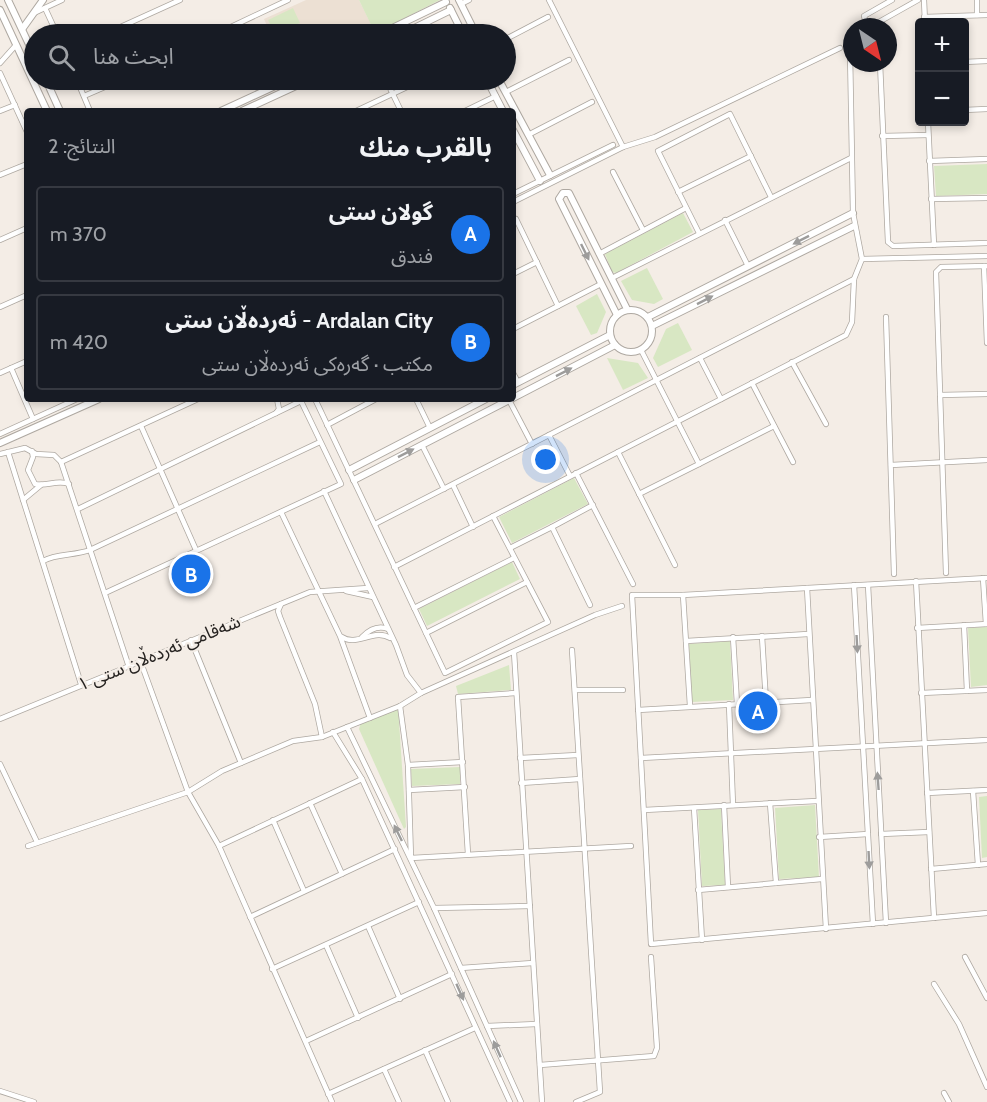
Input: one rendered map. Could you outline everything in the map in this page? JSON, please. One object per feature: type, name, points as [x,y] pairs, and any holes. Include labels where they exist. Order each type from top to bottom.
[{"type":"street","points":[[8,0],[23,28]]},
{"type":"street","points":[[26,24],[43,0]]},
{"type":"street","points":[[34,13],[62,0]]},
{"type":"street","points":[[127,24],[180,0]]},
{"type":"street","points":[[237,24],[288,0]]},
{"type":"street","points":[[469,0],[460,2],[471,24]]},
{"type":"street","points":[[549,0],[623,147]]},
{"type":"street","points":[[876,0],[879,7]]},
{"type":"street","points":[[863,18],[892,0]]},
{"type":"street","points":[[889,18],[918,0]]},
{"type":"street","points":[[924,0],[925,18]]},
{"type":"street","points":[[977,0],[977,15]]},
{"type":"street","points":[[400,24],[446,1],[458,24]]},
{"type":"street","points":[[45,8],[52,24]]},
{"type":"street","points":[[0,10],[24,62]]},
{"type":"street","points":[[422,24],[451,10]]},
{"type":"street","points":[[946,18],[987,15]]},
{"type":"street","points":[[516,34],[548,17]]},
{"type":"street","points":[[0,63],[16,45]]},
{"type":"street","points":[[516,200],[623,147],[655,137],[840,48]]},
{"type":"street","points":[[516,87],[569,60]]},
{"type":"street","points":[[969,62],[987,61]]},
{"type":"street","points":[[394,567],[677,422],[850,330],[854,279],[862,259],[853,213],[850,72]]},
{"type":"street","points":[[880,72],[888,242],[893,246],[987,243]]},
{"type":"street","points":[[0,73],[24,125]]},
{"type":"street","points":[[37,90],[46,108]]},
{"type":"street","points":[[51,90],[59,108]]},
{"type":"street","points":[[81,90],[89,108]]},
{"type":"street","points":[[84,96],[98,90]]},
{"type":"street","points":[[227,108],[266,90]]},
{"type":"street","points":[[248,108],[283,90]]},
{"type":"street","points":[[391,90],[400,108]]},
{"type":"street","points":[[362,108],[400,90]]},
{"type":"street","points":[[493,90],[502,108]]},
{"type":"street","points":[[510,90],[506,92],[514,108]]},
{"type":"street","points":[[471,108],[496,96]]},
{"type":"street","points":[[528,135],[592,102]]},
{"type":"street","points":[[0,111],[15,105]]},
{"type":"street","points":[[969,110],[987,109]]},
{"type":"street","points":[[516,112],[550,176]]},
{"type":"street","points":[[699,233],[658,151],[730,114],[771,197]]},
{"type":"street","points":[[928,126],[934,245]]},
{"type":"street","points":[[882,136],[928,135]]},
{"type":"street","points":[[516,142],[540,181]]},
{"type":"street","points":[[516,193],[613,145]]},
{"type":"street","points":[[678,192],[751,156]]},
{"type":"street","points":[[612,278],[851,158]]},
{"type":"street","points":[[929,161],[987,159]]},
{"type":"street","points":[[0,175],[24,165]]},
{"type":"street","points":[[613,172],[644,230]]},
{"type":"street","points":[[617,315],[559,199],[561,194],[569,194],[627,309]]},
{"type":"street","points":[[931,200],[987,198]]},
{"type":"street","points":[[599,254],[686,208]]},
{"type":"street","points":[[648,317],[853,213]]},
{"type":"street","points":[[516,219],[558,306]]},
{"type":"street","points":[[725,220],[748,266]]},
{"type":"street","points":[[652,326],[854,226]]},
{"type":"street","points":[[0,240],[24,229]]},
{"type":"street","points":[[862,259],[987,256]]},
{"type":"street","points":[[516,272],[537,262]]},
{"type":"street","points":[[946,573],[936,272],[941,267],[986,266],[987,343]]},
{"type":"street","points":[[375,524],[854,279]]},
{"type":"street","points":[[516,327],[601,284]]},
{"type":"street","points":[[0,307],[24,296]]},
{"type":"street","points":[[627,309],[640,311],[648,317],[652,326],[652,337],[641,350],[631,352],[615,345],[610,335],[610,327],[617,315],[627,309]]},
{"type":"street","points":[[886,317],[894,574]]},
{"type":"street","points":[[516,383],[610,335]]},
{"type":"street","points":[[516,396],[615,345]]},
{"type":"street","points":[[641,350],[699,464]]},
{"type":"street","points":[[700,358],[721,399]]},
{"type":"street","points":[[0,373],[24,362]]},
{"type":"street","points":[[792,362],[826,424]]},
{"type":"street","points":[[11,368],[24,398]]},
{"type":"street","points":[[752,382],[793,462]]},
{"type":"street","points":[[940,394],[987,393]]},
{"type":"street","points":[[26,402],[33,419]]},
{"type":"street","points":[[0,434],[70,402]]},
{"type":"street","points":[[0,443],[92,402]]},
{"type":"street","points":[[61,462],[192,402]]},
{"type":"street","points":[[276,412],[279,410],[278,402]]},
{"type":"street","points":[[78,508],[296,402]]},
{"type":"street","points":[[105,593],[341,484],[301,402]]},
{"type":"street","points":[[316,402],[445,673],[548,622],[493,516]]},
{"type":"street","points":[[327,425],[370,402]]},
{"type":"street","points":[[417,402],[430,428]]},
{"type":"street","points":[[349,470],[480,402]]},
{"type":"street","points":[[354,480],[505,402]]},
{"type":"street","points":[[512,402],[532,444]]},
{"type":"street","points":[[141,426],[196,550]]},
{"type":"street","points":[[639,494],[774,426]]},
{"type":"street","points":[[549,435],[593,505],[633,584]]},
{"type":"street","points":[[43,561],[52,556],[69,557],[90,550],[320,442]]},
{"type":"street","points":[[422,445],[444,489]]},
{"type":"street","points":[[0,454],[25,448],[36,454],[54,455],[61,462],[128,664]]},
{"type":"street","points":[[18,484],[28,471],[33,457],[32,451]]},
{"type":"street","points":[[8,452],[81,684]]},
{"type":"street","points":[[618,452],[675,565]]},
{"type":"street","points":[[891,465],[987,460]]},
{"type":"street","points":[[28,471],[31,480],[41,485]]},
{"type":"street","points":[[23,500],[41,485],[61,481],[69,484]]},
{"type":"street","points":[[453,485],[473,527]]},
{"type":"street","points":[[324,491],[394,642],[410,682],[421,693]]},
{"type":"street","points":[[510,548],[593,505]]},
{"type":"street","points":[[281,512],[340,636],[370,718]]},
{"type":"street","points":[[552,527],[590,605]]},
{"type":"street","points":[[414,608],[514,558]]},
{"type":"street","points":[[917,628],[986,624],[985,578],[683,595],[632,595],[651,944],[987,913]]},
{"type":"street","points":[[915,581],[934,918]]},
{"type":"street","points":[[426,633],[527,582]]},
{"type":"street","points":[[854,585],[873,924]]},
{"type":"street","points":[[868,585],[886,923]]},
{"type":"street","points":[[344,590],[368,588]]},
{"type":"street","points":[[807,588],[825,929]]},
{"type":"street","points":[[344,590],[357,596],[373,597]]},
{"type":"street","name":"شەقامی ئەردەڵان ستی ١","points":[[0,719],[128,664],[282,603],[319,591],[322,593],[344,590]]},
{"type":"street","points":[[683,595],[690,706]]},
{"type":"street","points":[[282,603],[279,609],[280,617],[315,704],[322,737]]},
{"type":"street","points":[[28,846],[188,792],[241,763],[293,741],[322,737],[400,706],[421,693],[595,615],[622,606]]},
{"type":"street","points":[[964,626],[967,691]]},
{"type":"street","points":[[362,637],[374,629],[383,627],[388,629]]},
{"type":"street","points":[[340,636],[351,640],[384,634],[394,642]]},
{"type":"street","points":[[686,641],[808,634]]},
{"type":"street","points":[[762,636],[766,702]]},
{"type":"street","points":[[734,638],[737,704]]},
{"type":"street","points":[[191,640],[241,763]]},
{"type":"street","points":[[572,650],[600,1092],[576,1102]]},
{"type":"street","points":[[514,652],[542,1102]]},
{"type":"street","points":[[140,660],[188,792],[219,846],[332,1102]]},
{"type":"street","points":[[575,690],[623,690]]},
{"type":"street","points":[[921,693],[987,690]]},
{"type":"street","points":[[468,854],[458,697],[516,693]]},
{"type":"street","points":[[638,710],[812,700]]},
{"type":"street","points":[[729,704],[733,805]]},
{"type":"street","points":[[400,706],[408,765],[411,858]]},
{"type":"street","points":[[347,727],[411,858],[521,1102]]},
{"type":"street","points":[[333,732],[362,780],[510,1102]]},
{"type":"street","points":[[641,758],[987,740]]},
{"type":"street","points":[[520,758],[578,755]]},
{"type":"street","points":[[408,765],[463,762]]},
{"type":"street","points":[[0,764],[37,843]]},
{"type":"street","points":[[521,783],[580,779]]},
{"type":"street","points":[[219,846],[362,780]]},
{"type":"street","points":[[409,790],[465,787]]},
{"type":"street","points":[[927,793],[987,790]]},
{"type":"street","points":[[973,791],[978,865]]},
{"type":"street","points":[[644,810],[817,801]]},
{"type":"street","points":[[310,803],[342,874]]},
{"type":"street","points":[[771,803],[776,883]]},
{"type":"street","points":[[724,805],[728,887]]},
{"type":"street","points":[[694,808],[702,940]]},
{"type":"street","points":[[273,820],[304,891]]},
{"type":"street","points":[[881,834],[929,832]]},
{"type":"street","points":[[819,837],[868,834]]},
{"type":"street","points":[[411,858],[631,846]]},
{"type":"street","points":[[250,917],[395,849]]},
{"type":"street","points":[[931,869],[987,864]]},
{"type":"street","points":[[698,890],[822,879]]},
{"type":"street","points":[[272,969],[419,902]]},
{"type":"street","points":[[434,908],[530,906]]},
{"type":"street","points":[[368,926],[400,999]]},
{"type":"street","points":[[440,947],[450,943]]},
{"type":"street","points":[[326,945],[358,1018]]},
{"type":"street","points":[[540,1065],[650,1058],[656,1052],[651,957]]},
{"type":"street","points":[[965,957],[987,998]]},
{"type":"street","points":[[461,968],[533,963]]},
{"type":"street","points":[[306,1041],[452,974]]},
{"type":"street","points":[[934,984],[959,1024],[987,1087]]},
{"type":"street","points":[[487,1026],[537,1024]]},
{"type":"street","points":[[328,1094],[475,1028]]},
{"type":"street","points":[[425,1050],[448,1102]]},
{"type":"street","points":[[384,1069],[399,1102]]},
{"type":"street","points":[[0,1091],[34,1102]]},
{"type":"street","points":[[944,1093],[949,1102]]},
{"type":"shaded area","points":[[306,0],[359,0],[371,24],[266,24],[264,19]]},
{"type":"green space","points":[[359,0],[440,0],[393,24],[371,24]]},
{"type":"green space","points":[[293,8],[300,23],[270,24],[268,20]]},
{"type":"green space","points":[[987,164],[987,194],[936,196],[934,166]]},
{"type":"green space","points":[[683,213],[693,232],[616,273],[612,272],[605,254]]},
{"type":"green space","points":[[647,268],[663,299],[654,304],[632,300],[621,281]]},
{"type":"green space","points":[[597,294],[606,312],[597,333],[591,335],[576,306]]},
{"type":"green space","points":[[678,323],[692,350],[658,367],[653,358],[666,329]]},
{"type":"green space","points":[[607,358],[638,363],[648,378],[623,390]]},
{"type":"green space","points":[[574,478],[588,504],[512,543],[499,517]]},
{"type":"green space","points":[[512,562],[520,579],[427,626],[419,609]]},
{"type":"green space","points":[[987,627],[987,685],[971,687],[968,628]]},
{"type":"green space","points":[[730,641],[733,700],[692,702],[689,644]]},
{"type":"green space","points":[[509,665],[511,690],[458,694],[456,686]]},
{"type":"green space","points":[[398,706],[406,827],[404,829],[359,729],[361,722]]},
{"type":"green space","points":[[460,767],[460,784],[412,786],[411,769]]},
{"type":"green space","points":[[987,796],[987,857],[982,858],[979,797]]},
{"type":"green space","points":[[815,805],[819,877],[779,879],[775,808]]},
{"type":"green space","points":[[721,809],[725,885],[702,886],[698,810]]},
{"type":"place","name":"Ardalan City - ئەردەڵان ستی","points":[[191,574]]},
{"type":"place","name":"گولان ستی","points":[[758,711]]}]
